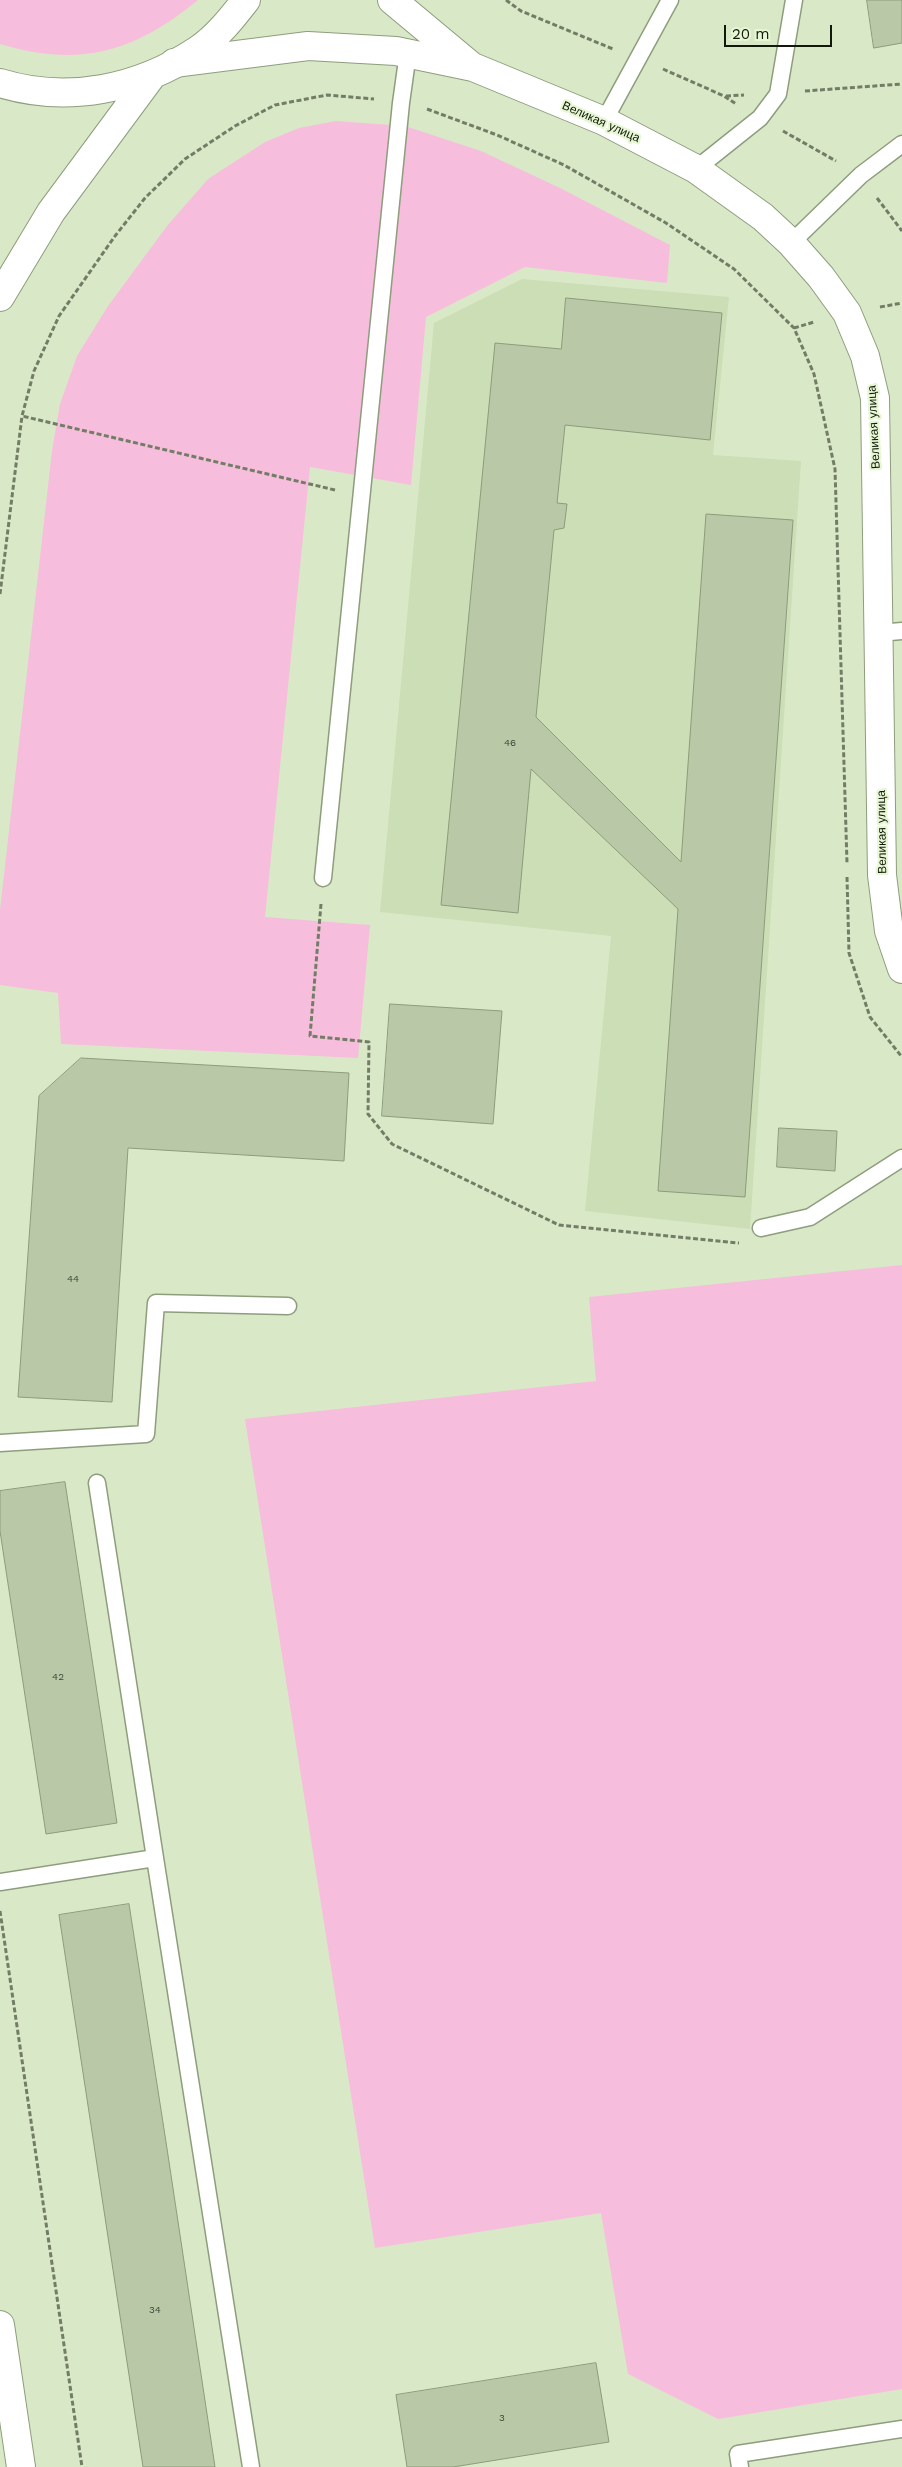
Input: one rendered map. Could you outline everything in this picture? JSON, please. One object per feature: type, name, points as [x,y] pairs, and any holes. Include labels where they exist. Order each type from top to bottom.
[{"type":"main road","points":[[0,83],[22,90],[71,94],[113,88],[163,69],[199,49],[225,26],[246,0]]},
{"type":"main road","points":[[392,0],[473,67]]},
{"type":"main road","points":[[0,297],[51,212],[163,69],[308,46],[408,53],[473,67]]},
{"type":"main road","name":"Великая улица","points":[[473,67],[604,121],[696,169],[756,212],[791,243],[821,277],[847,313],[871,377],[874,398],[891,632],[882,876],[889,931],[902,969]]},
{"type":"main road","points":[[0,2325],[20,2467]]},
{"type":"lane","points":[[604,121],[670,0]]},
{"type":"lane","points":[[696,169],[760,118],[778,94],[794,0]]},
{"type":"lane","points":[[323,878],[401,103],[408,53]]},
{"type":"lane","points":[[791,243],[861,175],[902,144]]},
{"type":"lane","points":[[761,1228],[810,1217],[902,1158]]},
{"type":"lane","points":[[0,1443],[146,1434],[156,1304],[288,1306]]},
{"type":"lane","points":[[97,1483],[251,2467]]},
{"type":"lane","points":[[0,1882],[156,1858]]},
{"type":"lane","points":[[740,2467],[738,2454],[902,2429]]},
{"type":"path","points":[[506,0],[521,11],[724,96],[861,175],[902,231]]},
{"type":"path","points":[[724,96],[778,94],[902,84]]},
{"type":"path","points":[[0,594],[22,416],[34,371],[59,316],[115,236],[145,198],[185,159],[235,126],[275,105],[327,95],[401,103],[426,108],[497,135],[556,161],[666,223],[734,269],[794,328],[814,374],[835,469],[847,864]]},
{"type":"path","points":[[22,416],[361,496]]},
{"type":"path","points":[[847,874],[849,952],[870,1017],[902,1057]]},
{"type":"path","points":[[323,878],[310,1036],[370,1042],[368,1114],[392,1144],[559,1225],[747,1244],[761,1228]]},
{"type":"path","points":[[0,1912],[82,2467]]},
{"type":"shaded area","points":[[0,0],[198,0],[175,18],[129,43],[81,54],[56,55],[0,44]]},
{"type":"shaded area","points":[[336,121],[405,126],[481,151],[560,188],[670,245],[667,283],[525,267],[426,317],[411,485],[310,467],[265,917],[370,925],[358,1058],[61,1044],[58,993],[0,985],[0,910],[52,451],[60,404],[77,356],[108,306],[167,226],[208,179],[265,142],[299,128]]},
{"type":"shaded area","points":[[522,279],[729,297],[713,455],[801,461],[750,1229],[585,1211],[611,936],[380,912],[434,323]]},
{"type":"shaded area","points":[[902,1265],[902,2389],[718,2419],[628,2374],[601,2213],[375,2248],[245,1419],[596,1381],[589,1297]]},
{"type":"building","points":[[867,0],[902,0],[902,43],[874,48]]},
{"type":"building","points":[[566,298],[722,313],[710,440],[565,425],[557,503],[567,504],[564,528],[554,530],[536,717],[681,862],[706,514],[793,520],[745,1197],[658,1191],[678,909],[531,769],[518,913],[441,905],[495,343],[561,349]]},
{"type":"building","points":[[390,1004],[502,1011],[493,1124],[382,1116]]},
{"type":"building","points":[[81,1058],[349,1073],[344,1161],[128,1148],[112,1402],[18,1397],[39,1096]]},
{"type":"building","points":[[779,1128],[837,1131],[835,1171],[777,1167]]},
{"type":"building","points":[[65,1482],[117,1823],[46,1834],[0,1531],[0,1491]]},
{"type":"building","points":[[129,1904],[215,2467],[143,2467],[59,1915]]},
{"type":"building","points":[[596,2363],[609,2442],[453,2467],[407,2467],[396,2395]]}]
